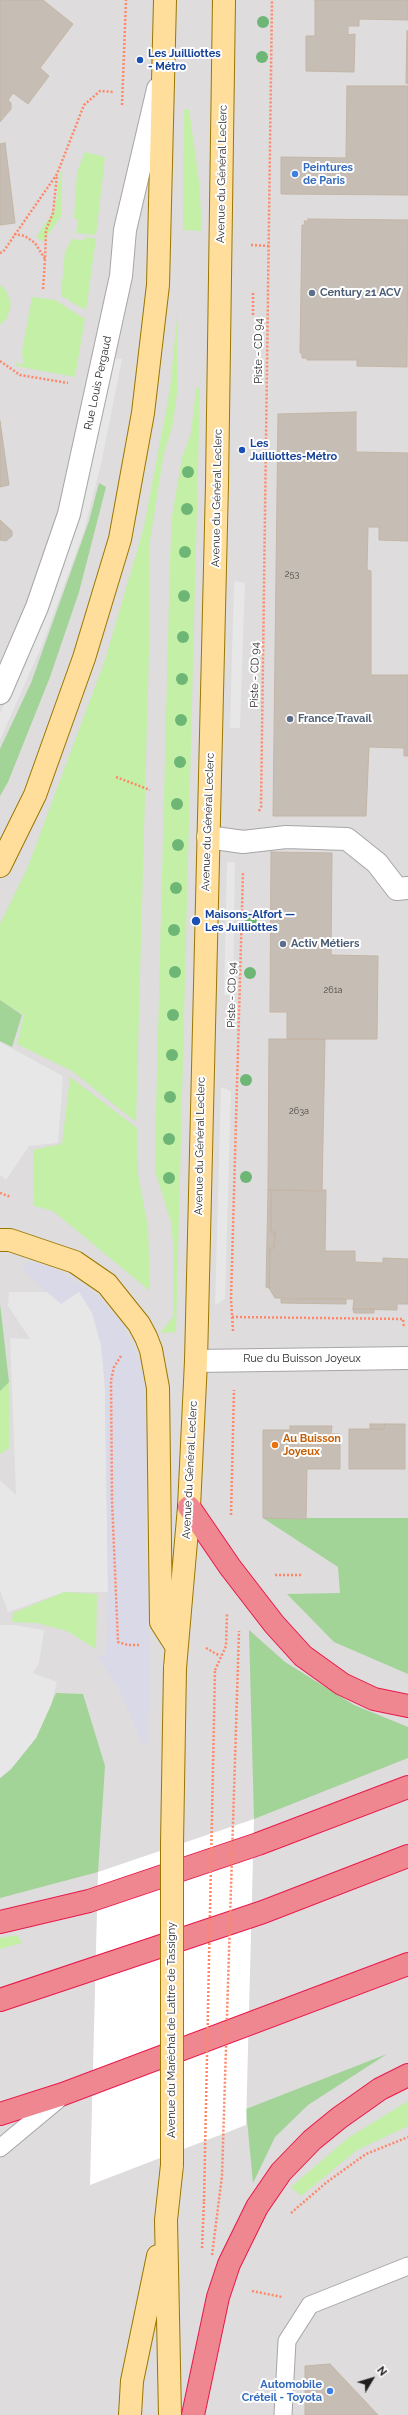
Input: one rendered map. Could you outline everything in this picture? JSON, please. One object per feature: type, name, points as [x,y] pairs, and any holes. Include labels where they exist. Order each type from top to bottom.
[{"type":"highway","points":[[189,1507],[230,1567],[274,1624],[304,1656],[342,1684],[374,1699],[408,1706]]},
{"type":"highway","points":[[0,1922],[89,1901],[258,1844],[408,1787]]},
{"type":"highway","points":[[0,2000],[263,1912],[408,1856]]},
{"type":"highway","points":[[0,2114],[63,2094],[408,1964]]},
{"type":"highway","points":[[193,2415],[220,2290],[229,2264],[257,2207],[281,2172],[312,2140],[339,2118],[380,2090],[408,2075]]},
{"type":"main road","points":[[0,866],[35,795],[84,658],[120,539],[143,412],[158,285],[165,0]]},
{"type":"main road","name":"Avenue du Général Leclerc","points":[[176,1644],[189,1507],[196,1361],[217,484],[224,0]]},
{"type":"main road","points":[[0,1240],[17,1243],[75,1262],[107,1284],[139,1324],[146,1337],[151,1350],[158,1388],[161,1622],[176,1644]]},
{"type":"main road","name":"Avenue du Maréchal de Lattre de Tassigny","points":[[170,2415],[166,2220],[172,2165],[172,1844],[176,1644]]},
{"type":"main road","points":[[130,2415],[132,2381],[166,2220]]},
{"type":"street","name":"Rue Louis Pergaud","points":[[0,691],[37,607],[69,514],[121,276],[125,230],[164,64]]},
{"type":"street","points":[[208,837],[243,842],[286,837],[347,839],[377,864],[397,889],[408,888]]},
{"type":"street","name":"Rue du Buisson Joyeux","points":[[196,1361],[408,1358]]},
{"type":"lane","points":[[0,2148],[63,2094]]},
{"type":"lane","points":[[283,2415],[287,2341],[310,2305],[408,2266]]},
{"type":"path","name":"Piste - CD 94","points":[[233,1332],[232,1317],[243,842],[261,807],[272,0]]},
{"type":"path","points":[[0,253],[3,252],[14,234],[57,174],[84,105],[100,91],[114,92]]},
{"type":"path","points":[[43,289],[46,259],[46,230],[53,212],[57,174]]},
{"type":"path","points":[[14,234],[25,236],[36,243],[46,259]]},
{"type":"path","points":[[247,245],[269,246]]},
{"type":"path","points":[[253,293],[253,316]]},
{"type":"path","points":[[0,361],[20,375],[96,388]]},
{"type":"path","points":[[116,777],[150,790]]},
{"type":"path","points":[[0,1193],[11,1197]]},
{"type":"path","points":[[232,1317],[403,1319],[404,1335]]},
{"type":"path","points":[[124,1354],[116,1362],[110,1380],[112,1500],[118,1642],[128,1645],[142,1645]]},
{"type":"path","points":[[230,1521],[234,1384]]},
{"type":"path","points":[[275,1574],[302,1575]]},
{"type":"path","points":[[204,2201],[215,1670],[220,1656],[226,1646],[228,1608]]},
{"type":"path","points":[[212,2255],[222,2176],[239,1630]]},
{"type":"path","points":[[201,1645],[220,1656]]},
{"type":"path","points":[[286,2218],[327,2182],[366,2154],[408,2137]]},
{"type":"path","points":[[251,2291],[262,2292]]},
{"type":"shaded area","points":[[0,0],[408,0],[408,2415],[0,2415]]},
{"type":"shaded area","points":[[111,358],[122,359],[101,464],[84,531],[43,643],[0,740],[0,713],[14,684]]},
{"type":"shaded area","points":[[234,581],[245,583],[240,728],[230,728]]},
{"type":"shaded area","points":[[227,862],[235,862],[233,996],[224,995]]},
{"type":"shaded area","points":[[0,1042],[63,1076],[58,1143],[29,1146],[6,1180],[0,1175]]},
{"type":"shaded area","points":[[221,1087],[231,1091],[225,1299],[215,1305]]},
{"type":"shaded area","points":[[27,1262],[35,1262],[60,1271],[95,1293],[122,1324],[142,1366],[148,1405],[145,1504],[150,1676],[147,1745],[143,1745],[119,1689],[97,1655],[106,1656],[108,1591],[105,1388],[101,1345],[92,1313],[79,1292],[61,1304],[32,1279],[24,1269],[23,1265]]},
{"type":"shaded area","points":[[9,1292],[87,1292],[104,1338],[108,1592],[64,1592],[8,1612],[0,1590],[0,1480],[16,1495],[10,1338],[30,1339],[8,1306]]},
{"type":"shaded area","points":[[0,1625],[13,1625],[44,1630],[39,1663],[33,1673],[57,1682],[51,1705],[36,1738],[11,1769],[0,1778]]},
{"type":"green space","points":[[189,109],[199,182],[202,231],[183,230],[184,110]]},
{"type":"green space","points":[[85,152],[105,157],[96,235],[76,233],[78,219],[74,218],[77,172]]},
{"type":"green space","points":[[60,171],[62,171],[61,216],[43,242],[36,237],[55,210]]},
{"type":"green space","points":[[87,237],[96,239],[86,310],[69,301],[70,299],[63,298],[61,294],[65,252],[72,239],[83,240]]},
{"type":"green space","points":[[0,285],[6,290],[11,304],[7,318],[0,325]]},
{"type":"green space","points":[[32,297],[55,300],[85,319],[75,377],[16,366],[15,362],[18,362],[18,365],[23,364],[22,351]]},
{"type":"green space","points":[[178,307],[177,392],[173,424],[164,453],[150,540],[149,650],[136,1122],[72,1071],[17,1044],[24,1015],[0,1000],[0,924],[27,869],[105,660],[144,527],[170,389]]},
{"type":"green space","points":[[196,388],[200,389],[176,1332],[160,1333],[173,1317],[174,1302],[174,1253],[171,1222],[155,1171],[170,560],[172,516],[182,458],[191,433]]},
{"type":"green space","points":[[99,483],[106,487],[79,592],[50,677],[8,782],[0,796],[0,749],[31,683],[89,521]]},
{"type":"green space","points":[[0,1000],[22,1015],[12,1047],[0,1041]]},
{"type":"green space","points":[[70,1077],[137,1128],[138,1174],[148,1227],[150,1291],[53,1211],[34,1206],[33,1150],[62,1144]]},
{"type":"green space","points":[[0,1304],[9,1382],[0,1391]]},
{"type":"green space","points":[[9,1382],[9,1448],[0,1454],[0,1391]]},
{"type":"green space","points":[[263,1518],[408,1518],[408,1674],[334,1642],[287,1594],[340,1593],[338,1567]]},
{"type":"green space","points":[[64,1592],[97,1594],[96,1649],[67,1631],[37,1623],[12,1622],[13,1613]]},
{"type":"green space","points":[[249,1630],[285,1662],[354,1705],[408,1727],[408,1758],[254,1819]]},
{"type":"green space","points":[[56,1693],[83,1694],[105,1766],[98,1872],[0,1898],[0,1778],[11,1769],[36,1738]]},
{"type":"green space","points":[[17,1935],[22,1943],[0,1949],[0,1938]]},
{"type":"green space","points":[[387,2054],[308,2105],[275,2137],[253,2183],[246,2109]]},
{"type":"green space","points":[[408,2101],[408,2126],[357,2150],[301,2196],[291,2187],[348,2138]]},
{"type":"pier","points":[[254,1819],[246,2125],[90,2185],[98,1872]]},
{"type":"building","points":[[0,0],[43,0],[73,24],[40,68],[49,76],[28,104],[13,93],[8,100],[11,103],[11,109],[0,122]]},
{"type":"building","points":[[315,0],[408,0],[408,20],[359,19],[359,26],[348,26],[348,35],[355,34],[354,72],[306,71],[306,36],[315,36]]},
{"type":"building","points":[[408,31],[408,84],[406,83]]},
{"type":"building","points":[[347,86],[408,86],[408,195],[281,194],[281,157],[346,158]]},
{"type":"building","points":[[5,143],[15,223],[0,225],[0,144]]},
{"type":"building","points":[[308,219],[408,220],[407,367],[357,366],[357,360],[307,360],[307,358],[302,358],[302,353],[300,353],[302,225],[305,225],[304,221],[309,221]]},
{"type":"building","points":[[356,412],[356,452],[408,453],[408,541],[379,540],[379,527],[368,527],[367,570],[371,571],[371,675],[408,675],[408,756],[404,756],[404,748],[369,747],[366,816],[273,816],[278,414]]},
{"type":"building","points":[[0,421],[9,485],[0,487]]},
{"type":"building","points":[[0,520],[12,531],[12,536],[6,541],[0,540]]},
{"type":"building","points":[[271,852],[332,853],[331,955],[378,956],[377,1039],[287,1039],[287,1012],[270,1012]]},
{"type":"building","points":[[269,1039],[325,1039],[322,1191],[268,1190]]},
{"type":"building","points":[[268,1190],[271,1190],[271,1232],[275,1232],[274,1248],[270,1248],[269,1288],[266,1287]]},
{"type":"building","points":[[271,1190],[326,1190],[325,1251],[355,1251],[355,1262],[383,1263],[383,1258],[408,1259],[408,1304],[397,1304],[397,1310],[353,1309],[354,1299],[275,1298],[269,1288],[270,1248],[274,1248],[275,1232],[271,1232]]},
{"type":"building","points":[[281,1299],[346,1299],[346,1304],[281,1303]]},
{"type":"building","points":[[353,1309],[374,1309],[374,1313],[354,1313]]},
{"type":"building","points":[[370,1424],[385,1424],[384,1429],[370,1429]]},
{"type":"building","points":[[385,1424],[405,1424],[405,1469],[349,1469],[349,1429],[384,1429]]},
{"type":"building","points":[[290,1426],[332,1426],[331,1434],[340,1434],[340,1469],[307,1469],[306,1519],[263,1518],[263,1430],[290,1430]]},
{"type":"building","name":"Automobile Créteil - Toyota","points":[[330,2364],[378,2415],[305,2415],[305,2366]]},
{"type":"place","name":"Les Juilliottes - Métro","points":[[140,60]]},
{"type":"place","name":"Peintures de Paris","points":[[295,174]]},
{"type":"place","name":"Century 21 ACV","points":[[312,293]]},
{"type":"place","name":"Les Juilliottes-Métro","points":[[242,450]]},
{"type":"place","name":"France Travail","points":[[290,719]]},
{"type":"place","name":"Maisons-Alfort — Les Juilliottes","points":[[196,921]]},
{"type":"place","name":"Activ Métiers","points":[[283,944]]},
{"type":"place","name":"Au Buisson Joyeux","points":[[275,1445]]},
{"type":"place","name":"Automobile Créteil - Toyota","points":[[330,2391]]}]
